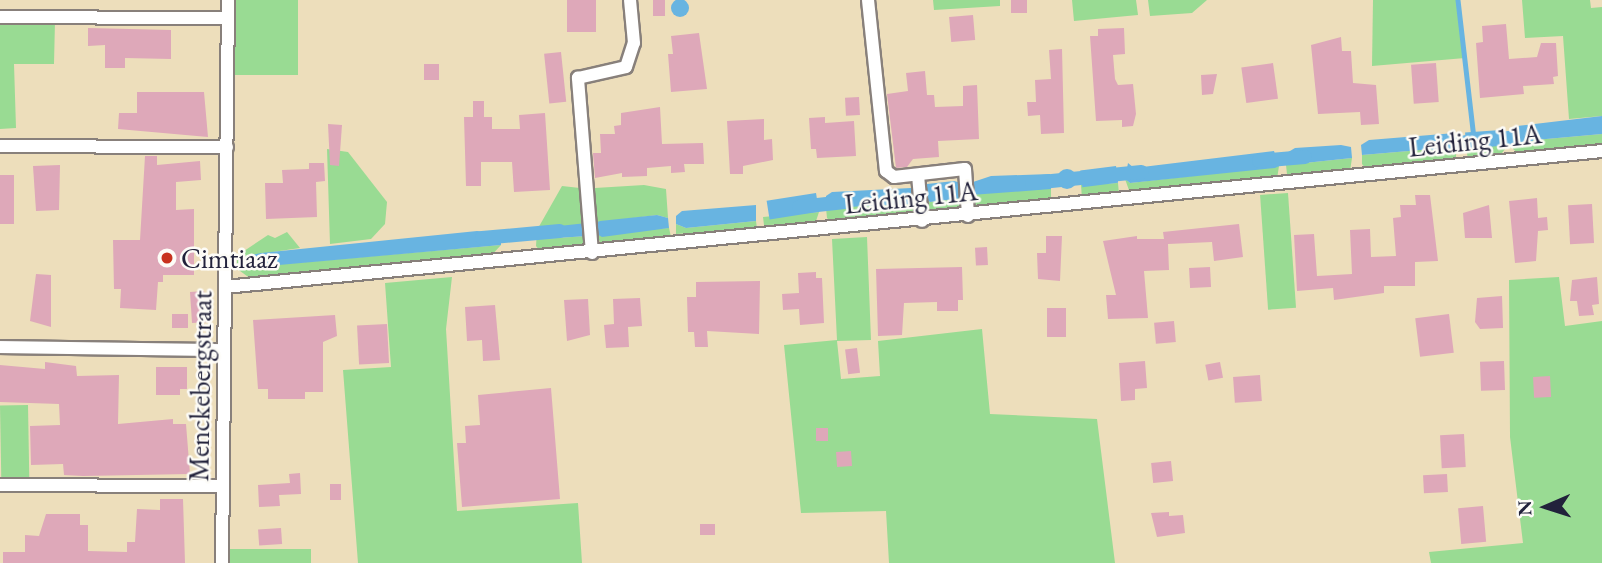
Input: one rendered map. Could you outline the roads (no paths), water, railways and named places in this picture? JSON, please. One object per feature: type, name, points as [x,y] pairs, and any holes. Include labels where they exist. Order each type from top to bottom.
[{"type":"street","name":"Menckebergstraat","points":[[222,563],[228,0]]},
{"type":"street","points":[[592,251],[578,78],[626,67],[634,43],[630,0]]},
{"type":"street","points":[[868,0],[883,163],[894,177],[965,169],[968,211]]},
{"type":"street","points":[[0,18],[228,18]]},
{"type":"street","points":[[0,146],[227,148]]},
{"type":"street","name":"Leiding 11A","points":[[225,287],[968,211],[1602,151]]},
{"type":"street","points":[[918,175],[922,217]]},
{"type":"street","points":[[0,347],[224,350]]},
{"type":"street","points":[[0,485],[223,486]]},
{"type":"water","points":[[680,-1],[686,2],[689,8],[686,14],[680,17],[674,14],[671,8],[674,2]]},
{"type":"water","points":[[1602,116],[1602,134],[1512,142],[1511,129],[1517,126]]},
{"type":"water","points":[[1501,130],[1502,143],[1466,145],[1465,133]]},
{"type":"water","points":[[1455,133],[1456,147],[1362,155],[1361,145],[1369,140]]},
{"type":"water","points":[[1341,145],[1351,147],[1352,158],[1286,165],[1285,154],[1295,148]]},
{"type":"water","points":[[1274,151],[1279,166],[1275,168],[1130,183],[1125,179],[1128,163],[1134,168]]},
{"type":"water","points":[[1116,166],[1118,183],[1082,187],[1080,170]]},
{"type":"water","points":[[1067,169],[1074,172],[1077,179],[1074,186],[1067,189],[1060,186],[1057,179],[1060,172]]},
{"type":"water","points":[[1050,174],[1051,189],[971,195],[970,183],[991,176]]},
{"type":"water","points":[[954,181],[962,183],[963,198],[930,202],[924,198],[927,184]]},
{"type":"water","points":[[911,188],[916,201],[911,204],[826,208],[826,196],[832,192]]},
{"type":"water","points":[[816,193],[819,212],[770,220],[767,201]]},
{"type":"water","points":[[756,205],[756,221],[686,228],[676,224],[676,216],[682,211]]},
{"type":"water","points":[[657,215],[668,218],[669,228],[602,237],[595,233],[595,223],[600,221]]},
{"type":"water","points":[[587,223],[588,236],[541,239],[540,228]]},
{"type":"water","points":[[477,231],[501,233],[501,245],[247,268],[246,256],[261,253]]},
{"type":"waterway","points":[[1458,0],[1474,138]]},
{"type":"waterway","points":[[1437,145],[1528,136]]},
{"type":"waterway","points":[[1259,161],[1305,157]]},
{"type":"waterway","points":[[1032,183],[1141,172]]},
{"type":"waterway","points":[[799,207],[845,202]]},
{"type":"waterway","points":[[482,238],[560,231]]},
{"type":"place","name":"Cimtiaaz","points":[[167,258]]}]
